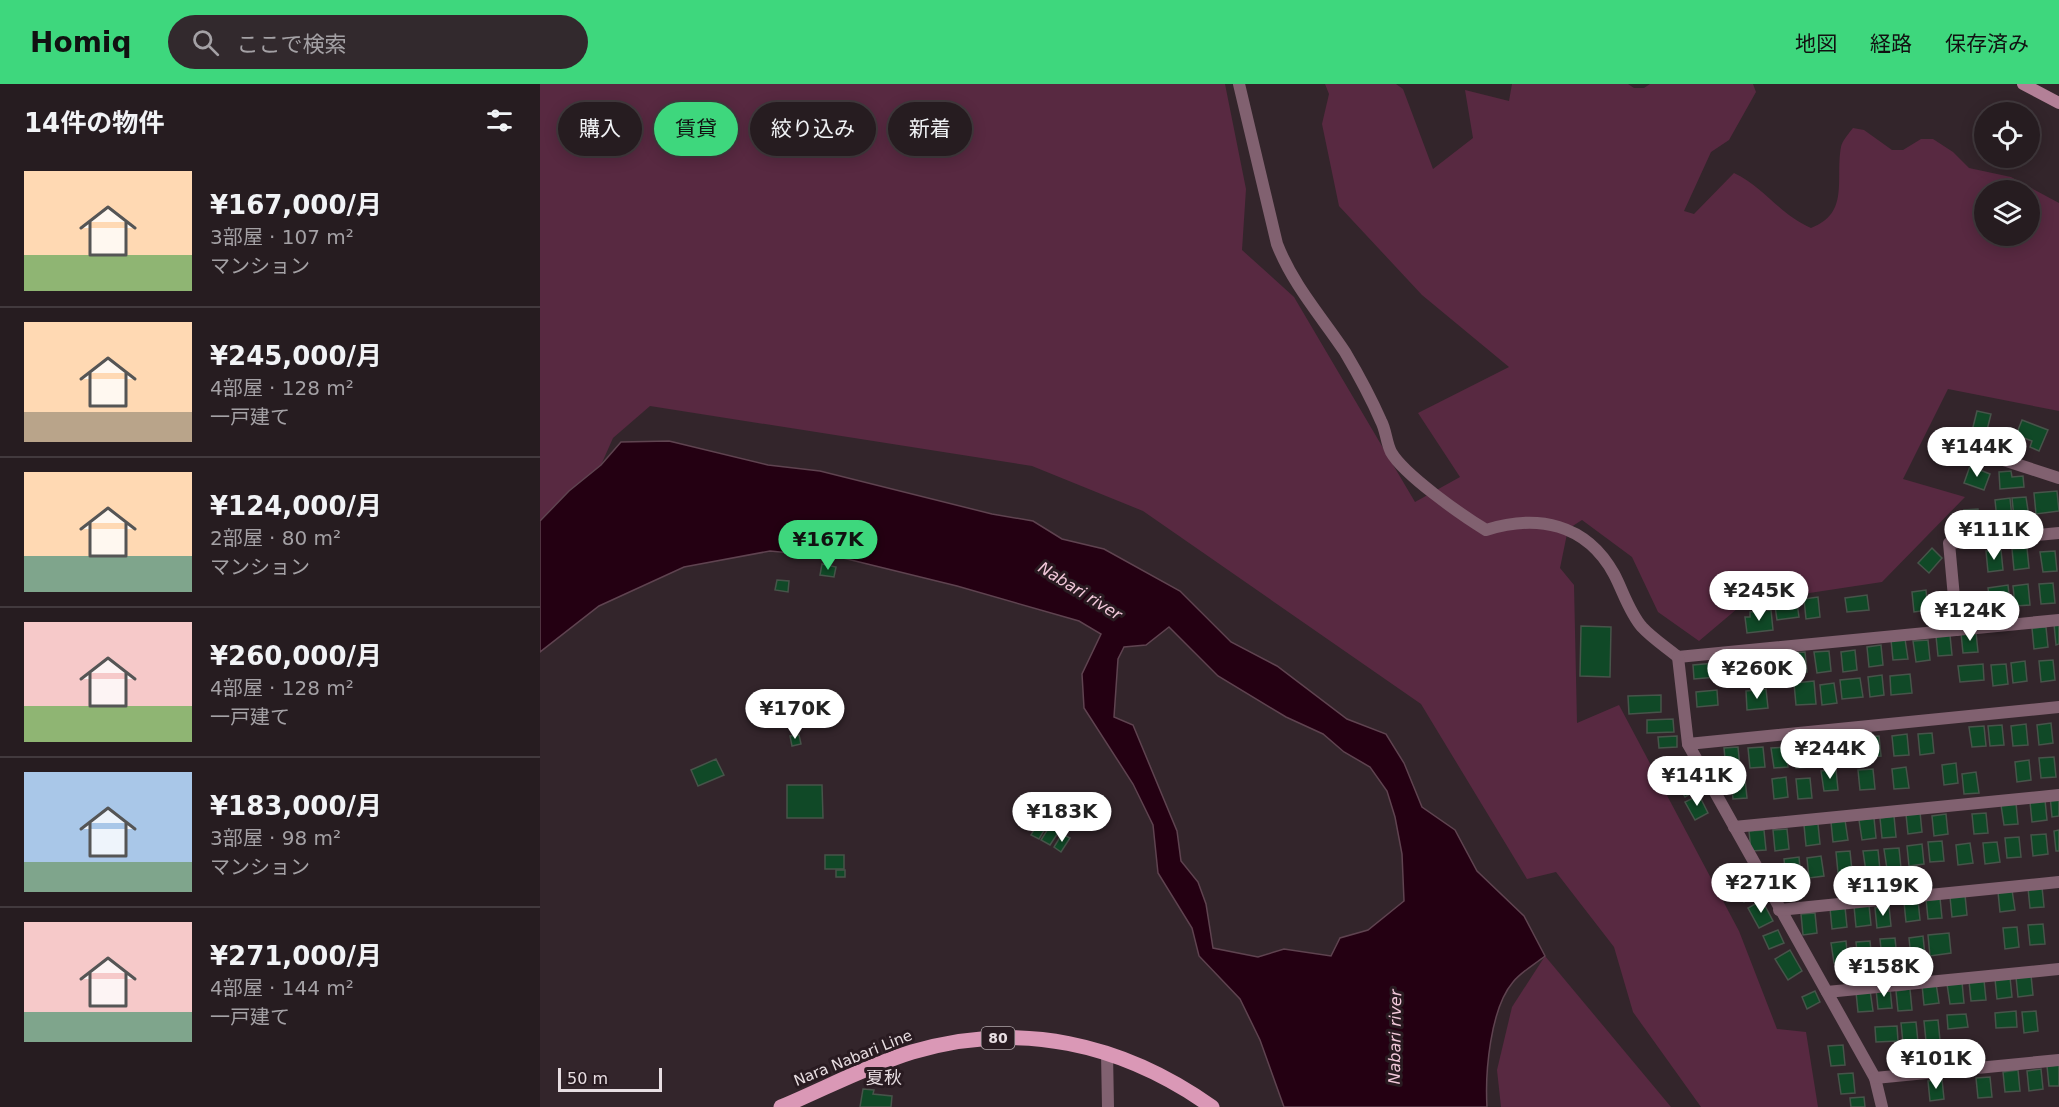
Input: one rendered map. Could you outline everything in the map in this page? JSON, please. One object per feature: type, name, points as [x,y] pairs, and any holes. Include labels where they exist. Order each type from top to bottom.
[{"type":"main road","name":"Nara Nabari Line","points":[[781,1107],[911,1053],[961,1041],[1031,1039],[1107,1053],[1157,1072],[1212,1107]]},
{"type":"street","points":[[1239,84],[1277,244],[1284,261],[1296,284],[1345,353],[1382,423],[1391,452],[1407,469],[1465,518],[1486,530],[1503,525],[1535,521],[1551,524],[1577,534],[1608,564],[1641,626],[1678,657],[1688,744],[1875,1078],[1882,1107]]},
{"type":"street","points":[[2023,84],[2059,103]]},
{"type":"street","points":[[1936,438],[2059,478]]},
{"type":"street","points":[[1957,630],[1949,543],[2059,533]]},
{"type":"street","points":[[1678,657],[2059,620]]},
{"type":"street","points":[[1688,744],[2059,707]]},
{"type":"street","points":[[1734,827],[2059,795]]},
{"type":"street","points":[[1779,910],[2059,882]]},
{"type":"street","points":[[1827,992],[2059,969]]},
{"type":"street","points":[[1107,1053],[1108,1107]]},
{"type":"street","points":[[1875,1078],[2059,1060]]},
{"type":"shaded area","points":[[540,84],[1225,84],[1246,189],[1242,250],[1294,297],[1415,502],[1460,477],[1418,413],[1509,367],[1422,295],[1339,206],[1322,124],[1329,94],[1325,84],[1396,84],[1403,89],[1433,169],[1473,138],[1465,90],[1509,101],[1512,84],[1628,84],[1634,88],[1644,88],[1650,84],[1753,84],[1756,92],[1729,140],[1711,152],[1684,211],[1694,214],[1734,173],[1755,186],[1800,223],[1811,228],[1823,222],[1831,214],[1836,204],[1841,147],[1853,128],[1864,130],[1892,150],[1903,150],[1921,139],[1933,139],[1953,152],[1969,168],[2017,180],[1974,180],[1974,246],[2040,246],[2040,193],[2059,203],[2059,411],[1948,389],[1903,479],[1965,497],[1882,582],[1744,603],[1699,641],[1658,612],[1632,557],[1582,520],[1568,529],[1560,568],[1574,585],[1577,723],[1619,705],[1739,931],[1777,1029],[1806,1032],[1818,1107],[1701,1107],[1633,1012],[1614,947],[1556,872],[1527,879],[1421,704],[1143,511],[1032,466],[650,406],[613,438],[601,465],[569,491],[540,521]]},
{"type":"shaded area","points":[[1545,956],[1671,1107],[1501,1107],[1497,1070],[1512,1007]]},
{"type":"water","name":"Nabari river","points":[[669,441],[768,465],[820,471],[992,514],[1033,521],[1062,539],[1104,549],[1180,591],[1231,642],[1277,666],[1347,719],[1386,734],[1404,763],[1422,807],[1455,830],[1477,871],[1524,916],[1545,956],[1513,982],[1499,1008],[1488,1060],[1487,1107],[1284,1107],[1260,1040],[1240,999],[1199,956],[1192,928],[1158,873],[1153,825],[1133,784],[1084,708],[1082,674],[1101,634],[1079,621],[957,586],[843,558],[770,551],[684,567],[599,606],[540,652],[540,521],[569,491],[601,465],[621,442]],"holes":[[[1169,627],[1218,676],[1286,717],[1323,734],[1344,752],[1370,767],[1387,791],[1402,854],[1404,901],[1368,930],[1340,938],[1331,956],[1284,949],[1258,957],[1213,948],[1206,904],[1198,882],[1181,861],[1177,831],[1133,725],[1114,717],[1118,659],[1124,647],[1146,645]]]},
{"type":"building","points":[[1977,411],[1991,414],[1986,434],[1972,431]]},
{"type":"building","points":[[2022,420],[2048,430],[2039,451],[2030,447],[2032,441],[2016,435]]},
{"type":"building","points":[[1970,466],[1990,474],[1984,490],[1964,483]]},
{"type":"building","points":[[2011,471],[2012,477],[2023,476],[2024,487],[2000,489],[1999,472]]},
{"type":"building","points":[[2057,491],[2059,511],[2036,514],[2034,493]]},
{"type":"building","points":[[2026,497],[2029,517],[2014,518],[2012,498]]},
{"type":"building","points":[[2010,498],[2012,518],[1997,520],[1995,500]]},
{"type":"building","points":[[1978,509],[1980,529],[1966,530],[1964,510]]},
{"type":"building","points":[[1932,548],[1942,558],[1929,573],[1918,563]]},
{"type":"building","points":[[2027,548],[2029,568],[2014,570],[2012,549]]},
{"type":"building","points":[[2001,550],[2003,570],[1988,572],[1986,551]]},
{"type":"building","points":[[2055,551],[2057,571],[2043,572],[2040,552]]},
{"type":"building","points":[[822,564],[836,567],[834,577],[820,575]]},
{"type":"building","points":[[777,580],[789,581],[788,592],[775,590]]},
{"type":"building","points":[[2053,583],[2055,603],[2041,604],[2039,584]]},
{"type":"building","points":[[2028,584],[2030,605],[2015,606],[2013,586]]},
{"type":"building","points":[[2008,585],[2010,603],[1990,605],[1988,588]]},
{"type":"building","points":[[1926,590],[1928,610],[1914,612],[1912,592]]},
{"type":"building","points":[[1867,595],[1869,610],[1847,612],[1845,598]]},
{"type":"building","points":[[1818,597],[1820,617],[1806,619],[1804,599]]},
{"type":"building","points":[[1797,603],[1799,617],[1777,620],[1775,606]]},
{"type":"building","points":[[1771,610],[1773,630],[1747,633],[1745,617],[1750,617],[1750,612]]},
{"type":"building","points":[[2054,624],[2059,624],[2059,644],[2056,645]]},
{"type":"building","points":[[1581,626],[1611,627],[1610,677],[1580,676]]},
{"type":"building","points":[[2046,627],[2048,647],[2034,649],[2032,628]]},
{"type":"building","points":[[1976,632],[1978,652],[1963,653],[1961,633]]},
{"type":"building","points":[[1950,635],[1952,655],[1938,656],[1936,636]]},
{"type":"building","points":[[1905,639],[1908,659],[1893,660],[1891,640]]},
{"type":"building","points":[[1928,640],[1930,660],[1916,662],[1913,641]]},
{"type":"building","points":[[1881,645],[1883,665],[1869,667],[1867,647]]},
{"type":"building","points":[[1855,650],[1857,670],[1843,672],[1841,652]]},
{"type":"building","points":[[1829,651],[1831,671],[1817,673],[1814,652]]},
{"type":"building","points":[[1805,652],[1807,672],[1792,673],[1790,653]]},
{"type":"building","points":[[1780,653],[1782,673],[1767,675],[1765,655]]},
{"type":"building","points":[[1758,655],[1760,675],[1746,677],[1743,657]]},
{"type":"building","points":[[1735,657],[1737,677],[1722,679],[1720,659]]},
{"type":"building","points":[[2053,660],[2055,680],[2041,682],[2039,661]]},
{"type":"building","points":[[2025,661],[2027,681],[2013,683],[2011,663]]},
{"type":"building","points":[[1715,663],[1717,677],[1694,679],[1693,665]]},
{"type":"building","points":[[1983,664],[1984,680],[1960,682],[1958,666]]},
{"type":"building","points":[[2006,664],[2008,684],[1993,686],[1991,665]]},
{"type":"building","points":[[1910,674],[1912,693],[1891,695],[1890,676]]},
{"type":"building","points":[[1882,675],[1884,695],[1870,697],[1868,677]]},
{"type":"building","points":[[1860,678],[1863,697],[1842,699],[1840,680]]},
{"type":"building","points":[[1814,681],[1816,704],[1796,705],[1794,683]]},
{"type":"building","points":[[1834,683],[1837,703],[1822,705],[1820,685]]},
{"type":"building","points":[[1766,689],[1768,708],[1747,710],[1746,691]]},
{"type":"building","points":[[1717,690],[1718,705],[1697,707],[1696,692]]},
{"type":"building","points":[[1661,695],[1661,712],[1629,714],[1628,696]]},
{"type":"building","points":[[1673,719],[1674,732],[1647,733],[1647,720]]},
{"type":"building","points":[[2051,723],[2053,743],[2039,745],[2037,725]]},
{"type":"building","points":[[2026,724],[2028,745],[2013,746],[2011,726]]},
{"type":"building","points":[[2002,725],[2004,745],[1990,746],[1988,726]]},
{"type":"building","points":[[1984,726],[1986,746],[1972,747],[1969,727]]},
{"type":"building","points":[[1932,733],[1934,753],[1920,755],[1918,734]]},
{"type":"building","points":[[1907,734],[1909,755],[1894,756],[1892,736]]},
{"type":"building","points":[[799,735],[801,744],[792,746],[790,736]]},
{"type":"building","points":[[1677,736],[1677,747],[1659,748],[1658,737]]},
{"type":"building","points":[[1879,736],[1881,756],[1867,757],[1864,737]]},
{"type":"building","points":[[1853,737],[1856,757],[1841,759],[1839,739]]},
{"type":"building","points":[[1830,741],[1832,761],[1818,763],[1816,742]]},
{"type":"building","points":[[1738,747],[1740,767],[1726,769],[1724,748]]},
{"type":"building","points":[[1763,747],[1765,767],[1750,768],[1748,748]]},
{"type":"building","points":[[1786,747],[1788,767],[1774,768],[1771,748]]},
{"type":"building","points":[[1808,747],[1810,767],[1796,768],[1794,748]]},
{"type":"building","points":[[2054,757],[2056,777],[2041,778],[2039,758]]},
{"type":"building","points":[[716,759],[724,775],[698,786],[691,770]]},
{"type":"building","points":[[2029,760],[2031,780],[2017,782],[2015,762]]},
{"type":"building","points":[[1956,763],[1958,783],[1944,785],[1942,765]]},
{"type":"building","points":[[1906,767],[1909,788],[1894,789],[1892,769]]},
{"type":"building","points":[[1836,769],[1838,790],[1824,791],[1821,771]]},
{"type":"building","points":[[1873,769],[1875,789],[1860,790],[1858,770]]},
{"type":"building","points":[[1976,772],[1979,793],[1964,794],[1962,774]]},
{"type":"building","points":[[1693,775],[1701,788],[1685,797],[1677,783]]},
{"type":"building","points":[[1786,777],[1788,797],[1774,799],[1772,779]]},
{"type":"building","points":[[1745,778],[1747,798],[1733,799],[1731,779]]},
{"type":"building","points":[[1810,778],[1812,798],[1798,799],[1796,779]]},
{"type":"building","points":[[787,785],[822,785],[823,818],[787,818]]},
{"type":"building","points":[[1699,795],[1708,813],[1695,820],[1685,802]]},
{"type":"building","points":[[2050,796],[2059,796],[2059,816],[2052,817]]},
{"type":"building","points":[[2045,800],[2047,820],[2032,822],[2030,802]]},
{"type":"building","points":[[1050,802],[1058,807],[1039,839],[1031,835]]},
{"type":"building","points":[[2016,803],[2018,824],[2004,825],[2001,805]]},
{"type":"building","points":[[1920,812],[1922,832],[1908,834],[1906,814]]},
{"type":"building","points":[[1986,813],[1988,833],[1974,834],[1972,814]]},
{"type":"building","points":[[1946,814],[1948,834],[1934,836],[1932,816]]},
{"type":"building","points":[[1056,816],[1065,822],[1050,845],[1041,840]]},
{"type":"building","points":[[1894,816],[1896,837],[1882,838],[1880,818]]},
{"type":"building","points":[[1874,818],[1876,838],[1862,840],[1859,820]]},
{"type":"building","points":[[1845,820],[1848,840],[1833,842],[1831,822]]},
{"type":"building","points":[[1818,824],[1820,844],[1806,846],[1804,825]]},
{"type":"building","points":[[1787,829],[1789,849],[1775,851],[1773,830]]},
{"type":"building","points":[[1764,830],[1766,850],[1751,851],[1749,831]]},
{"type":"building","points":[[2059,830],[2059,851],[2056,851],[2054,831]]},
{"type":"building","points":[[1062,834],[1070,838],[1061,852],[1054,847]]},
{"type":"building","points":[[2046,834],[2048,854],[2033,856],[2031,835]]},
{"type":"building","points":[[2019,837],[2021,857],[2007,858],[2005,838]]},
{"type":"building","points":[[1942,841],[1944,861],[1930,862],[1928,842]]},
{"type":"building","points":[[1997,842],[2000,862],[1985,864],[1983,843]]},
{"type":"building","points":[[1970,843],[1973,863],[1958,865],[1956,845]]},
{"type":"building","points":[[1922,844],[1924,864],[1909,866],[1907,846]]},
{"type":"building","points":[[1899,848],[1901,868],[1887,869],[1884,849]]},
{"type":"building","points":[[1878,850],[1880,870],[1866,872],[1863,851]]},
{"type":"building","points":[[1850,851],[1852,871],[1838,873],[1836,852]]},
{"type":"building","points":[[825,855],[844,855],[844,869],[825,869]]},
{"type":"building","points":[[1821,856],[1824,876],[1809,878],[1807,858]]},
{"type":"building","points":[[1799,857],[1801,878],[1786,879],[1784,859]]},
{"type":"building","points":[[836,870],[845,870],[845,877],[836,877]]},
{"type":"building","points":[[1751,876],[1760,892],[1744,902],[1734,885]]},
{"type":"building","points":[[2042,887],[2044,907],[2030,908],[2028,888]]},
{"type":"building","points":[[2012,890],[2015,910],[2000,912],[1998,892]]},
{"type":"building","points":[[1965,895],[1967,915],[1952,917],[1950,897]]},
{"type":"building","points":[[1940,898],[1942,918],[1928,919],[1926,899]]},
{"type":"building","points":[[1762,900],[1773,921],[1759,928],[1748,908]]},
{"type":"building","points":[[1918,900],[1920,920],[1906,922],[1904,902]]},
{"type":"building","points":[[1869,905],[1871,925],[1856,927],[1854,906]]},
{"type":"building","points":[[1889,906],[1891,926],[1877,928],[1875,908]]},
{"type":"building","points":[[1845,907],[1847,927],[1832,929],[1830,908]]},
{"type":"building","points":[[1815,913],[1817,933],[1803,935],[1801,914]]},
{"type":"building","points":[[2043,924],[2045,944],[2030,945],[2028,925]]},
{"type":"building","points":[[2017,927],[2019,947],[2005,949],[2003,928]]},
{"type":"building","points":[[1778,930],[1784,943],[1769,949],[1763,936]]},
{"type":"building","points":[[1949,933],[1951,953],[1930,956],[1928,935]]},
{"type":"building","points":[[1923,936],[1925,956],[1911,958],[1909,938]]},
{"type":"building","points":[[1895,938],[1897,958],[1882,959],[1880,939]]},
{"type":"building","points":[[1846,941],[1848,962],[1834,963],[1831,943]]},
{"type":"building","points":[[1870,941],[1872,961],[1858,963],[1856,942]]},
{"type":"building","points":[[1790,950],[1802,971],[1788,980],[1775,959]]},
{"type":"building","points":[[2031,975],[2033,995],[2018,997],[2016,977]]},
{"type":"building","points":[[2010,977],[2012,997],[1997,999],[1995,979]]},
{"type":"building","points":[[1984,980],[1986,1000],[1971,1001],[1969,981]]},
{"type":"building","points":[[1962,982],[1964,1003],[1950,1004],[1947,984]]},
{"type":"building","points":[[1936,983],[1939,1003],[1924,1005],[1922,985]]},
{"type":"building","points":[[1890,988],[1892,1008],[1878,1009],[1876,989]]},
{"type":"building","points":[[1910,989],[1912,1010],[1898,1011],[1896,991]]},
{"type":"building","points":[[1870,990],[1873,1011],[1858,1012],[1856,992]]},
{"type":"building","points":[[1815,991],[1820,1002],[1807,1009],[1802,997]]},
{"type":"building","points":[[2016,1011],[2017,1027],[1996,1028],[1995,1013]]},
{"type":"building","points":[[2036,1011],[2038,1031],[2024,1033],[2022,1012]]},
{"type":"building","points":[[1966,1014],[1968,1027],[1948,1029],[1947,1015]]},
{"type":"building","points":[[1938,1020],[1940,1040],[1926,1041],[1924,1021]]},
{"type":"building","points":[[1916,1022],[1918,1042],[1903,1043],[1901,1023]]},
{"type":"building","points":[[1897,1026],[1898,1041],[1876,1042],[1875,1027]]},
{"type":"building","points":[[1843,1045],[1845,1065],[1831,1066],[1828,1046]]},
{"type":"building","points":[[2059,1065],[2059,1086],[2049,1086],[2047,1066]]},
{"type":"building","points":[[2041,1069],[2043,1089],[2029,1091],[2027,1071]]},
{"type":"building","points":[[2018,1070],[2020,1091],[2005,1092],[2003,1072]]},
{"type":"building","points":[[1853,1073],[1855,1093],[1841,1094],[1838,1074]]},
{"type":"building","points":[[1990,1077],[1992,1097],[1978,1098],[1976,1078]]},
{"type":"building","points":[[1942,1079],[1944,1099],[1930,1101],[1928,1081]]},
{"type":"building","points":[[863,1089],[874,1090],[873,1094],[892,1096],[891,1107],[860,1107]]},
{"type":"building","points":[[1864,1097],[1865,1107],[1851,1107],[1850,1098]]},
{"type":"district","name":"夏秋","points":[[884,1077]]}]
